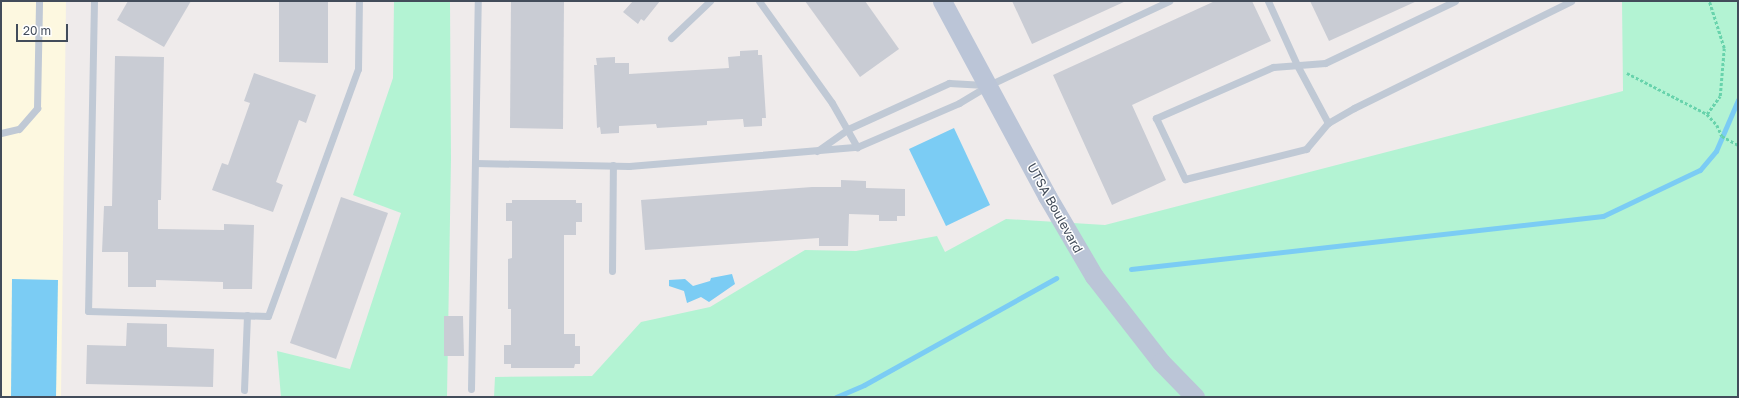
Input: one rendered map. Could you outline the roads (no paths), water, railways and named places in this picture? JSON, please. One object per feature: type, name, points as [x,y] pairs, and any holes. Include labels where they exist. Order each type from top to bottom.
[{"type":"main road","name":"UTSA Boulevard","points":[[942,1],[989,85],[1047,196],[1094,276],[1161,362],[1195,397]]},
{"type":"lane","points":[[1,133],[19,129],[37,108],[39,1]]},
{"type":"lane","points":[[95,1],[88,311],[268,316],[358,69],[359,1]]},
{"type":"lane","points":[[471,389],[478,1]]},
{"type":"lane","points":[[671,38],[710,1]]},
{"type":"lane","points":[[759,1],[832,103],[857,147]]},
{"type":"lane","points":[[475,163],[613,165],[815,152],[857,147],[959,103],[989,85],[1169,1]]},
{"type":"lane","points":[[1268,1],[1297,65],[1328,123]]},
{"type":"lane","points":[[1455,1],[1325,63],[1273,67],[1156,118],[1185,179],[1306,149],[1328,123],[1571,1]]},
{"type":"lane","points":[[815,152],[848,129],[948,83],[989,85]]},
{"type":"lane","points":[[612,271],[613,165]]},
{"type":"lane","points":[[244,390],[247,315]]},
{"type":"water","points":[[954,128],[990,205],[946,226],[909,149]]},
{"type":"water","points":[[732,274],[735,284],[709,302],[701,297],[687,303],[684,291],[669,286],[669,280],[685,279],[693,286],[710,281],[711,278]]},
{"type":"water","points":[[12,279],[58,280],[56,397],[11,397]]},
{"type":"waterway","points":[[1131,269],[1603,216],[1700,170],[1716,151],[1738,100]]},
{"type":"waterway","points":[[836,397],[864,385],[1056,278]]}]
